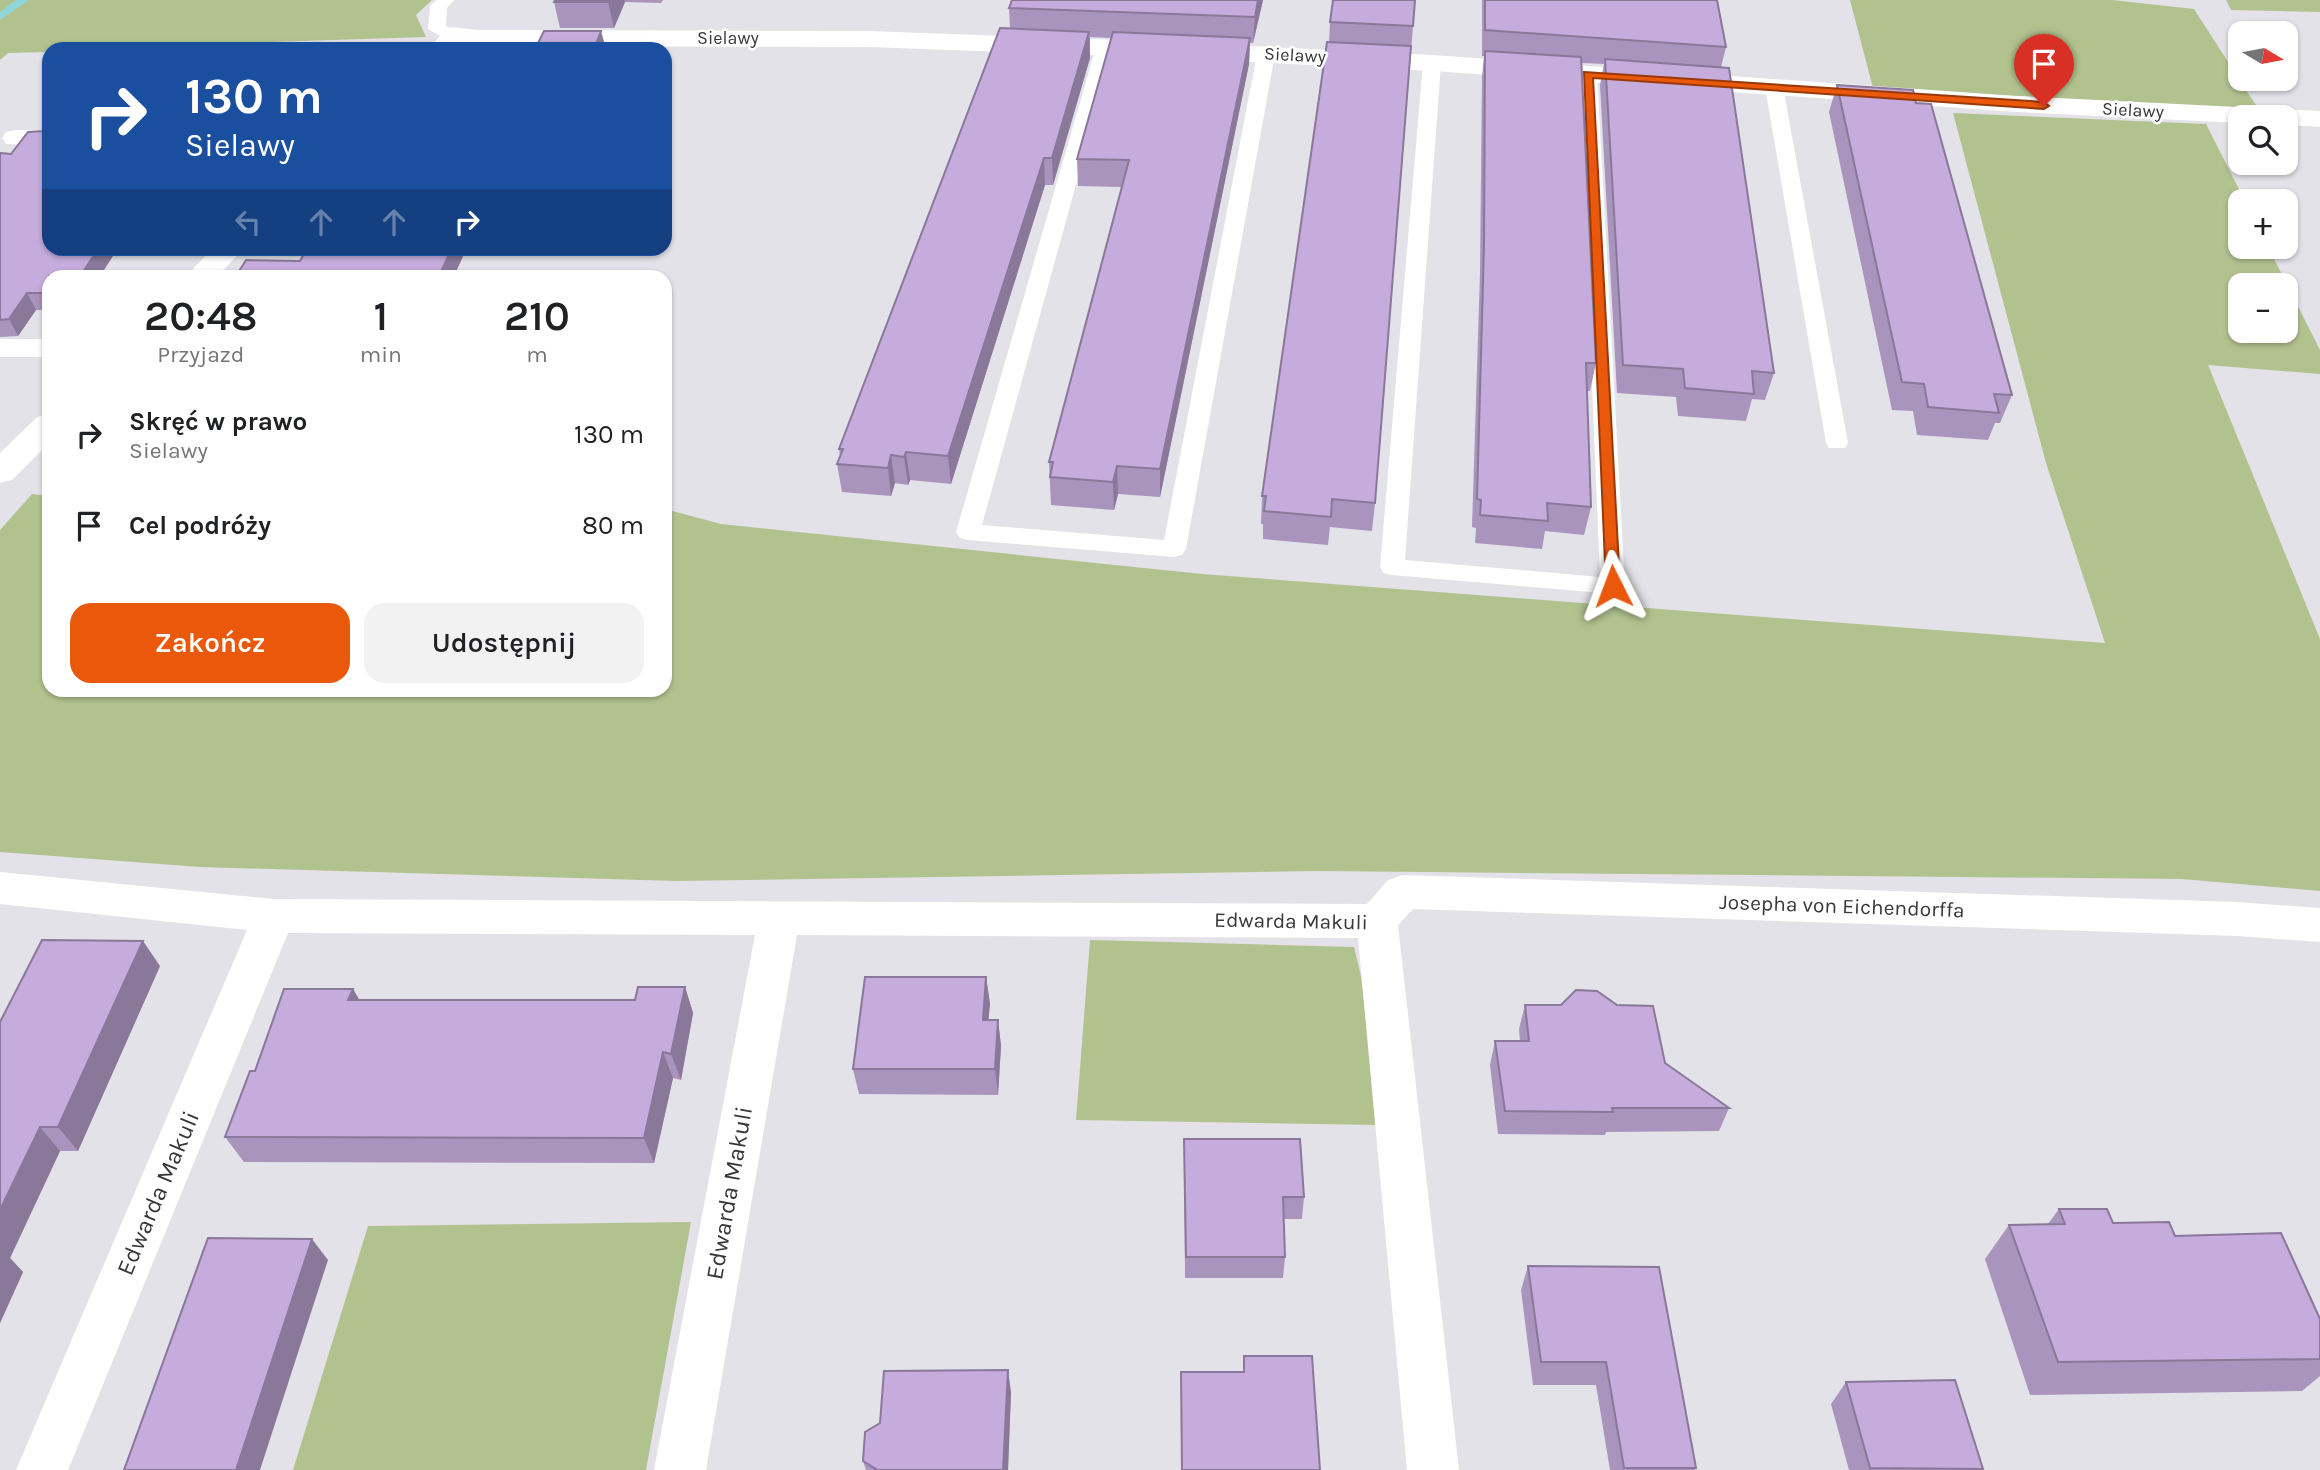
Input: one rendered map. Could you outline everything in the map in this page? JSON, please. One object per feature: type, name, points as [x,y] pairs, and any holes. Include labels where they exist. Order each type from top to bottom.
[{"type":"street","name":"Sielawy","points":[[444,42],[479,38],[869,39],[1105,47],[1432,62],[2017,104],[2228,114]]},
{"type":"street","name":"Sielawy","points":[[2298,118],[2320,119]]},
{"type":"street","points":[[16,138],[42,138]]},
{"type":"street","points":[[207,270],[222,256]]},
{"type":"street","points":[[0,348],[42,348]]},
{"type":"street","points":[[0,472],[42,431]]},
{"type":"street","name":"Edwarda Makuli","points":[[0,888],[274,916],[779,916],[1377,921],[1433,1470]]},
{"type":"street","name":"Josepha von Eichendorffa","points":[[1377,921],[1403,892],[2237,919],[2320,925]]},
{"type":"street","name":"Edwarda Makuli","points":[[42,1470],[274,916]]},
{"type":"street","name":"Edwarda Makuli","points":[[680,1470],[779,916]]},
{"type":"lane","points":[[444,42],[437,29],[439,6],[446,0]]},
{"type":"lane","points":[[1105,47],[968,532],[1174,549],[1266,54]]},
{"type":"lane","points":[[1432,62],[1392,567],[1613,586],[1588,74]]},
{"type":"lane","points":[[1774,87],[1837,443]]},
{"type":"green space","points":[[0,0],[432,0],[416,15],[426,37],[269,42],[42,42],[42,52],[8,53],[0,60]]},
{"type":"green space","points":[[1850,0],[2112,0],[2194,9],[2228,62],[2228,91],[2247,91],[2256,105],[2228,105],[2228,108],[1873,88]]},
{"type":"green space","points":[[2226,0],[2320,0],[2320,12],[2231,10]]},
{"type":"green space","points":[[1953,113],[2206,124],[2228,167],[2228,175],[2232,175],[2239,189],[2228,189],[2228,259],[2274,259],[2281,273],[2228,273],[2228,343],[2298,343],[2298,306],[2320,350],[2320,374],[2208,365],[2320,639],[2320,891],[2182,879],[1318,871],[676,881],[200,867],[0,852],[0,530],[32,494],[42,495],[42,697],[672,697],[672,511],[721,524],[1202,574],[2105,643],[2046,463]]},
{"type":"green space","points":[[1090,940],[1354,947],[1361,976],[1378,1125],[1076,1120]]},
{"type":"green space","points":[[691,1222],[646,1470],[293,1470],[368,1226]]},
{"type":"building","points":[[555,0],[609,0],[554,2]]},
{"type":"building","points":[[1012,0],[1258,0],[1255,17],[1009,8]]},
{"type":"building","points":[[1333,0],[1415,0],[1413,26],[1330,22]]},
{"type":"building","points":[[1485,0],[1717,0],[1726,47],[1485,30]]},
{"type":"building","points":[[1000,28],[1089,32],[1052,158],[1044,158],[948,456],[906,452],[904,457],[891,455],[888,468],[837,464],[843,449],[839,449]]},
{"type":"building","points":[[544,31],[601,31],[597,42],[538,42]]},
{"type":"building","points":[[1113,32],[1250,38],[1160,469],[1117,466],[1113,482],[1050,477],[1053,462],[1049,462],[1129,160],[1077,159]]},
{"type":"building","points":[[1327,42],[1411,46],[1375,503],[1332,499],[1331,517],[1264,511],[1266,496],[1262,496]]},
{"type":"building","points":[[1485,51],[1581,57],[1596,363],[1586,363],[1591,507],[1547,503],[1548,521],[1480,515],[1481,500],[1477,499],[1484,246]]},
{"type":"building","points":[[1605,59],[1729,68],[1774,373],[1752,371],[1754,394],[1685,388],[1683,369],[1623,365]]},
{"type":"building","points":[[1837,85],[1913,90],[1916,103],[1931,104],[2012,395],[1994,394],[1999,413],[1928,407],[1924,384],[1902,382]]},
{"type":"building","points":[[42,131],[42,256],[94,256],[84,270],[42,270],[42,293],[27,293],[9,319],[0,320],[0,153],[11,154],[28,132]]},
{"type":"building","points":[[303,256],[448,256],[442,270],[240,270],[246,260],[300,261]]},
{"type":"building","points":[[42,940],[143,941],[58,1127],[40,1127],[0,1210],[0,1022]]},
{"type":"building","points":[[865,977],[986,977],[983,1020],[998,1020],[995,1069],[853,1069]]},
{"type":"building","points":[[638,987],[685,987],[671,1054],[663,1052],[644,1138],[225,1137],[250,1071],[255,1071],[284,989],[353,989],[348,1000],[635,1000]]},
{"type":"building","points":[[1576,990],[1597,991],[1617,1005],[1653,1006],[1665,1063],[1729,1108],[1612,1108],[1613,1112],[1505,1111],[1495,1041],[1529,1041],[1525,1005],[1561,1005]]},
{"type":"building","points":[[1184,1139],[1300,1139],[1304,1197],[1283,1197],[1285,1257],[1186,1257]]},
{"type":"building","points":[[2059,1209],[2107,1209],[2113,1223],[2169,1222],[2175,1236],[2281,1233],[2320,1319],[2320,1359],[2058,1362],[2009,1225],[2065,1224]]},
{"type":"building","points":[[208,1238],[312,1239],[236,1470],[124,1470]]},
{"type":"building","points":[[1528,1266],[1659,1267],[1696,1468],[1624,1468],[1606,1362],[1541,1362]]},
{"type":"building","points":[[1244,1356],[1312,1356],[1320,1470],[1182,1470],[1181,1372],[1244,1372]]},
{"type":"building","points":[[1008,1370],[1003,1470],[875,1470],[863,1461],[865,1432],[880,1423],[884,1371]]},
{"type":"building","points":[[1955,1380],[1983,1469],[1870,1468],[1846,1382]]},
{"type":"waterway","points":[[0,17],[23,0]]},
{"type":"route","points":[[1613,586],[1588,74],[2044,106]]}]
